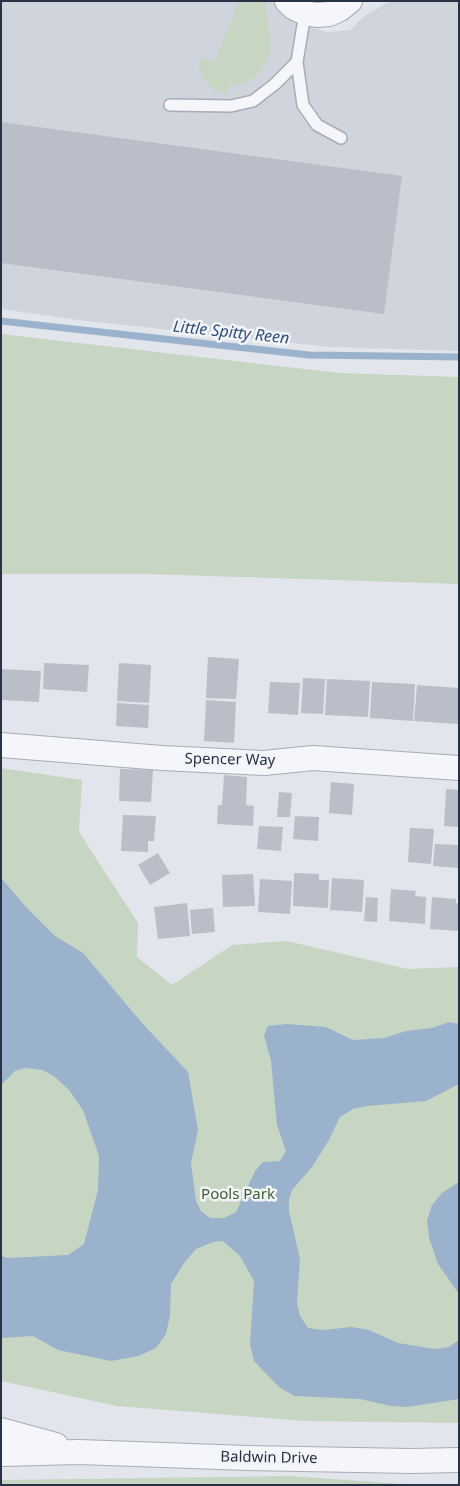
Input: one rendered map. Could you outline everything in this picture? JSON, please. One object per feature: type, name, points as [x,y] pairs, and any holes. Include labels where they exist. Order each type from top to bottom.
[{"type":"street","points":[[296,7],[317,15],[329,14],[340,9],[350,1]]},
{"type":"street","name":"Spencer Way","points":[[1,745],[162,758],[264,763],[313,758],[459,768]]},
{"type":"street","points":[[1,1430],[79,1452]]},
{"type":"street","points":[[1,1454],[79,1452]]},
{"type":"street","name":"Baldwin Drive","points":[[79,1452],[257,1458],[459,1460]]},
{"type":"lane","points":[[296,7],[297,62],[303,105],[317,125],[341,138]]},
{"type":"lane","points":[[170,105],[231,106],[253,100],[275,84],[297,62]]},
{"type":"shaded area","points":[[1,1],[273,1],[290,20],[327,32],[350,30],[364,16],[390,1],[459,1],[459,351],[329,347],[78,320],[1,309]]},
{"type":"green space","points":[[235,1],[265,1],[271,45],[268,59],[257,75],[244,84],[227,87],[227,95],[212,89],[205,81],[199,66],[202,57],[214,63],[238,3]]},
{"type":"green space","points":[[1,334],[339,373],[459,377],[459,584],[146,574],[1,574]]},
{"type":"green space","name":"Pools Park","points":[[1,768],[82,780],[79,832],[138,923],[137,957],[172,985],[232,945],[287,941],[408,969],[459,967],[459,1423],[305,1421],[117,1406],[1,1381]]},
{"type":"green space","points":[[290,1476],[417,1485],[1,1485],[1,1480]]},
{"type":"water","points":[[1,878],[55,936],[83,953],[142,1023],[188,1072],[198,1130],[191,1163],[196,1201],[201,1211],[210,1218],[224,1218],[236,1212],[255,1171],[263,1162],[280,1161],[286,1151],[277,1125],[271,1061],[264,1035],[268,1026],[287,1024],[326,1027],[353,1040],[384,1038],[406,1031],[432,1028],[449,1022],[459,1024],[459,1084],[426,1101],[367,1106],[353,1109],[340,1117],[329,1140],[312,1167],[292,1190],[289,1200],[289,1211],[300,1259],[297,1303],[300,1316],[308,1328],[322,1330],[352,1327],[369,1330],[398,1343],[435,1349],[449,1347],[459,1340],[459,1399],[407,1407],[391,1406],[360,1399],[294,1396],[279,1387],[254,1361],[250,1344],[254,1281],[240,1256],[223,1241],[213,1242],[196,1249],[184,1263],[171,1284],[170,1315],[166,1334],[156,1348],[138,1356],[111,1361],[58,1350],[33,1336],[1,1338],[1,1256],[8,1258],[68,1255],[84,1244],[98,1190],[99,1156],[83,1110],[69,1090],[55,1077],[43,1070],[25,1068],[15,1071],[1,1085]]},
{"type":"water","points":[[459,1182],[459,1294],[438,1264],[429,1238],[427,1220],[432,1205],[442,1193]]},
{"type":"building","points":[[1,122],[402,176],[384,314],[1,263]]},
{"type":"building","points":[[208,657],[239,659],[236,699],[206,698]]},
{"type":"building","points":[[44,663],[89,665],[87,692],[43,689]]},
{"type":"building","points":[[119,663],[151,665],[149,703],[117,701]]},
{"type":"building","points":[[1,669],[41,671],[39,702],[1,700]]},
{"type":"building","points":[[303,678],[325,679],[323,714],[301,713]]},
{"type":"building","points":[[327,679],[370,681],[368,717],[325,715]]},
{"type":"building","points":[[270,682],[300,683],[298,715],[268,713]]},
{"type":"building","points":[[372,682],[415,684],[413,721],[370,718]]},
{"type":"building","points":[[417,685],[459,688],[458,724],[414,721]]},
{"type":"building","points":[[206,700],[236,702],[234,743],[204,741]]},
{"type":"building","points":[[117,703],[149,705],[148,728],[116,726]]},
{"type":"building","points":[[120,769],[153,770],[151,802],[119,801]]},
{"type":"building","points":[[224,775],[247,777],[246,805],[254,806],[253,826],[217,824],[218,805],[222,805]]},
{"type":"building","points":[[331,782],[354,784],[352,815],[329,813]]},
{"type":"building","points":[[446,789],[459,790],[459,827],[444,826]]},
{"type":"building","points":[[279,792],[292,793],[290,817],[277,817]]},
{"type":"building","points":[[123,815],[156,816],[154,841],[148,841],[148,852],[121,851]]},
{"type":"building","points":[[295,816],[319,817],[318,841],[293,839]]},
{"type":"building","points":[[259,826],[283,827],[281,851],[257,849]]},
{"type":"building","points":[[410,828],[434,829],[431,864],[408,862]]},
{"type":"building","points":[[435,844],[459,845],[458,868],[433,866]]},
{"type":"building","points":[[158,853],[170,873],[150,885],[138,865]]},
{"type":"building","points":[[294,873],[319,874],[319,880],[329,880],[328,908],[293,906]]},
{"type":"building","points":[[253,874],[255,906],[223,907],[222,875]]},
{"type":"building","points":[[332,878],[364,880],[362,912],[330,910]]},
{"type":"building","points":[[260,879],[292,881],[290,914],[258,912]]},
{"type":"building","points":[[391,889],[416,891],[415,896],[426,897],[425,924],[389,921]]},
{"type":"building","points":[[366,897],[378,898],[377,922],[364,921]]},
{"type":"building","points":[[432,897],[456,899],[456,903],[459,904],[459,931],[430,929]]},
{"type":"building","points":[[187,903],[190,936],[158,939],[154,907]]},
{"type":"building","points":[[213,908],[215,932],[192,934],[190,910]]},
{"type":"waterway","name":"Little Spitty Reen","points":[[1,321],[309,355],[459,357]]}]
